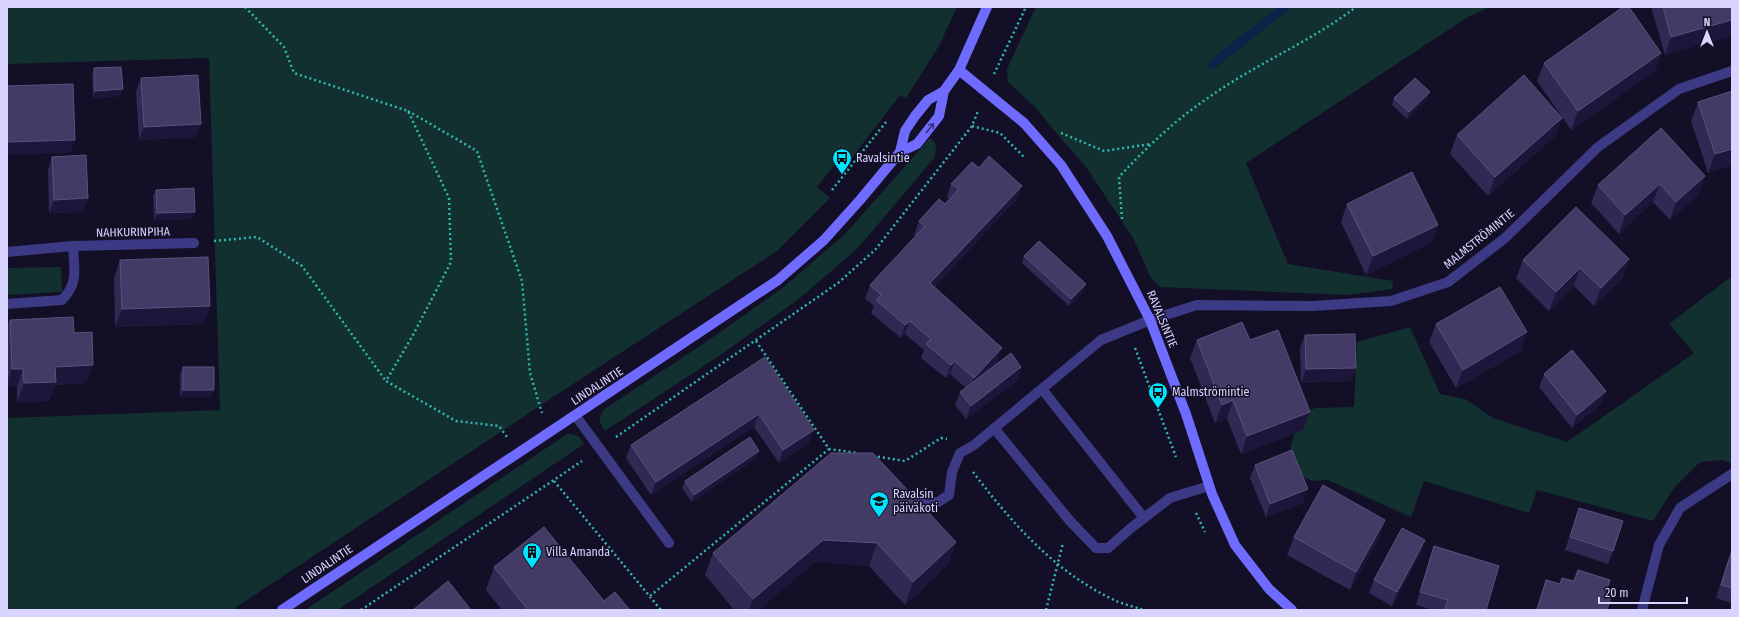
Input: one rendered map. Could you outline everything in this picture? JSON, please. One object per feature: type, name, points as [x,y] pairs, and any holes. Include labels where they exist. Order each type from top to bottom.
[{"type":"street","name":"LINDALINTIE","points":[[282,610],[778,280],[824,240],[900,152],[917,144],[932,127],[939,116],[944,92],[959,70],[987,7]]},
{"type":"street","name":"RAVALSINTIE","points":[[959,70],[1024,123],[1061,165],[1107,236],[1150,320],[1186,414],[1209,486],[1235,545],[1269,589],[1292,610]]},
{"type":"street","name":"MALMSTRÖMINTIE","points":[[960,453],[994,428],[1101,340],[1150,320],[1197,305],[1312,306],[1392,301],[1448,282],[1505,238],[1598,147],[1679,89],[1732,71]]},
{"type":"street","name":"LINDALINTIE","points":[[900,152],[905,131],[915,116],[928,100],[944,92]]},
{"type":"street","name":"NAHKURINPIHA","points":[[7,252],[73,246],[194,243]]},
{"type":"street","points":[[7,304],[62,300],[68,294],[74,282],[73,246]]},
{"type":"street","points":[[1042,389],[1144,518]]},
{"type":"street","points":[[575,415],[669,543]]},
{"type":"street","points":[[994,428],[1070,521],[1096,548],[1108,548],[1170,498],[1209,486]]},
{"type":"street","points":[[908,504],[938,502],[949,495],[952,472],[960,453]]},
{"type":"street","points":[[1642,610],[1659,545],[1680,508],[1732,474]]},
{"type":"path","points":[[245,7],[284,47],[294,73],[408,111],[477,151],[522,281],[530,373],[548,432]]},
{"type":"path","points":[[1122,220],[1119,177],[1150,144],[1205,100],[1237,79],[1302,43],[1356,7]]},
{"type":"path","points":[[386,381],[413,335],[451,262],[449,198],[408,111]]},
{"type":"path","points":[[832,190],[889,117]]},
{"type":"path","points":[[1024,123],[1054,130],[1104,151],[1150,144]]},
{"type":"path","points":[[972,126],[1000,132],[1029,162]]},
{"type":"path","points":[[194,243],[257,236],[302,266],[386,381],[456,421],[499,426],[518,452]]},
{"type":"path","points":[[1128,329],[1200,524],[1208,537]]},
{"type":"path","points":[[756,342],[829,449],[859,454]]},
{"type":"path","points":[[867,455],[905,461],[941,438],[950,440],[996,502],[1020,530],[1057,564],[1112,599],[1143,610]]},
{"type":"path","points":[[650,596],[829,449]]},
{"type":"path","points":[[554,481],[661,610]]},
{"type":"path","points":[[1046,610],[1057,564]]},
{"type":"green space","points":[[7,7],[957,7],[939,46],[906,98],[900,95],[851,159],[843,154],[817,187],[830,198],[777,251],[232,610],[7,610],[7,418],[220,410],[209,58],[7,64]]},
{"type":"green space","points":[[1036,7],[1490,7],[1468,17],[1246,163],[1288,264],[1393,281],[1392,289],[1348,295],[1160,287],[1151,278],[1133,238],[1086,167],[1036,108],[1008,82],[1007,69]]},
{"type":"green space","points":[[930,138],[936,144],[935,157],[857,249],[800,298],[719,356],[605,431],[601,426],[600,421],[600,416],[603,410],[706,342],[785,286],[846,233]]},
{"type":"green space","points":[[61,267],[62,292],[7,295],[7,268]]},
{"type":"green space","points":[[1732,276],[1732,463],[1722,460],[1700,462],[1674,488],[1653,521],[1537,490],[1529,513],[1424,481],[1411,517],[1328,480],[1312,481],[1300,475],[1292,459],[1291,446],[1296,428],[1303,413],[1315,408],[1354,407],[1357,342],[1410,327],[1440,394],[1465,399],[1493,418],[1567,442],[1694,353],[1669,324]]},
{"type":"green space","points":[[567,434],[577,436],[584,444],[338,610],[305,610]]},
{"type":"building","points":[[1623,7],[1629,7],[1661,53],[1578,111],[1544,63]]},
{"type":"building","points":[[1663,7],[1732,7],[1732,20],[1671,37]]},
{"type":"building","points":[[121,67],[123,89],[95,91],[94,68]]},
{"type":"building","points":[[198,75],[201,124],[144,127],[141,78]]},
{"type":"building","points":[[1524,75],[1562,118],[1495,177],[1457,135]]},
{"type":"building","points":[[1415,78],[1430,92],[1409,112],[1394,98]]},
{"type":"building","points":[[73,84],[75,140],[7,142],[7,86]]},
{"type":"building","points":[[1732,91],[1732,149],[1715,154],[1698,102]]},
{"type":"building","points":[[1661,128],[1705,176],[1676,202],[1660,184],[1625,215],[1598,185]]},
{"type":"building","points":[[86,155],[88,198],[54,200],[52,157]]},
{"type":"building","points":[[989,156],[1022,186],[930,283],[1002,348],[974,378],[955,361],[951,365],[926,344],[931,339],[910,321],[905,325],[876,300],[881,295],[870,285],[925,226],[919,221],[939,199],[945,204],[959,189],[951,184],[972,162],[979,168]]},
{"type":"building","points":[[1412,172],[1438,225],[1373,256],[1347,204]]},
{"type":"building","points":[[194,188],[195,212],[157,213],[156,190]]},
{"type":"building","points":[[1576,207],[1629,259],[1601,288],[1580,268],[1556,292],[1523,260]]},
{"type":"building","points":[[1039,241],[1086,284],[1071,299],[1024,256]]},
{"type":"building","points":[[208,257],[210,306],[122,309],[120,260]]},
{"type":"building","points":[[1500,287],[1527,332],[1463,370],[1436,324]]},
{"type":"building","points":[[73,317],[74,333],[92,332],[93,365],[55,367],[56,382],[24,383],[23,369],[12,369],[10,320]]},
{"type":"building","points":[[1242,322],[1250,340],[1278,330],[1310,412],[1247,436],[1233,400],[1222,405],[1197,340]]},
{"type":"building","points":[[1355,334],[1356,368],[1306,369],[1305,335]]},
{"type":"building","points":[[1572,350],[1606,391],[1577,415],[1544,374]]},
{"type":"building","points":[[1011,353],[1021,367],[971,406],[960,392]]},
{"type":"building","points":[[765,357],[814,430],[783,450],[759,414],[656,482],[631,445]]},
{"type":"building","points":[[183,367],[214,367],[214,390],[183,390]]},
{"type":"building","points":[[750,437],[759,451],[694,495],[685,481]]},
{"type":"building","points":[[1292,450],[1308,489],[1270,504],[1255,465]]},
{"type":"building","points":[[831,453],[873,453],[956,542],[913,582],[877,543],[823,540],[753,599],[713,553]]},
{"type":"building","points":[[1323,485],[1385,520],[1356,572],[1294,537]]},
{"type":"building","points":[[1579,508],[1623,521],[1613,551],[1570,537]]},
{"type":"building","points":[[544,527],[604,601],[615,592],[630,610],[528,610],[494,567]]},
{"type":"building","points":[[1402,528],[1425,540],[1397,592],[1374,580]]},
{"type":"building","points":[[1434,546],[1499,566],[1486,610],[1444,610],[1448,600],[1420,592]]},
{"type":"building","points":[[1732,550],[1732,588],[1721,585]]},
{"type":"building","points":[[1578,570],[1610,580],[1606,591],[1612,593],[1607,610],[1537,610],[1546,580],[1560,584],[1562,578],[1574,581]]},
{"type":"building","points":[[448,581],[471,610],[413,610]]},
{"type":"waterway","points":[[1213,64],[1285,7]]},
{"type":"place","name":"Ravalsintie","points":[[842,175]]},
{"type":"place","name":"Malmströmintie","points":[[1158,409]]},
{"type":"place","name":"Ravalsin päiväkoti","points":[[879,518]]},
{"type":"place","name":"Villa Amanda","points":[[532,569]]}]
